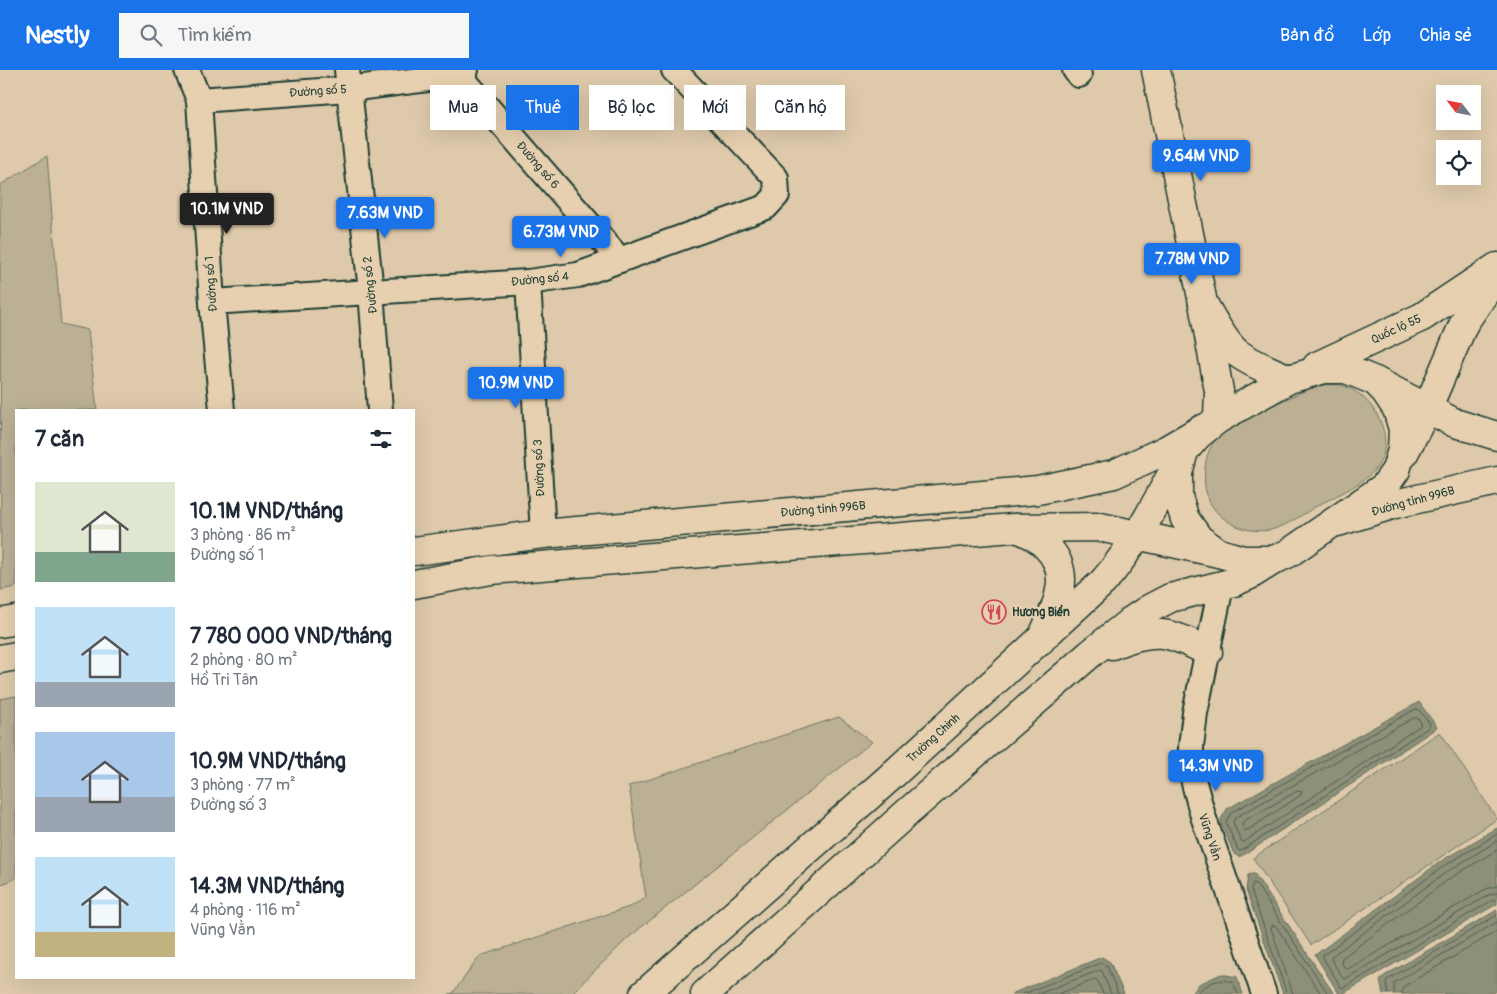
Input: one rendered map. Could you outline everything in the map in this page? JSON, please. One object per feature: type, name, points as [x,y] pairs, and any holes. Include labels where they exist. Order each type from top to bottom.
[{"type":"main road","points":[[1156,70],[1219,391],[1218,419]]},
{"type":"main road","name":"Quốc lộ 55","points":[[1289,379],[1422,317],[1497,267]]},
{"type":"main road","points":[[705,994],[1090,654],[1149,609],[1170,598],[1221,586],[1250,575],[1289,553],[1384,487],[1396,470],[1427,409],[1464,322],[1497,275]]},
{"type":"main road","points":[[1203,303],[1221,335],[1237,353],[1289,379]]},
{"type":"main road","points":[[1219,553],[1199,539],[1185,519],[1178,496],[1178,473],[1184,451],[1198,435],[1218,419],[1289,379],[1324,369],[1346,369],[1375,381],[1455,423],[1497,436]]},
{"type":"main road","points":[[1375,381],[1385,391],[1397,409],[1403,429],[1402,450],[1396,470]]},
{"type":"main road","name":"Đường tỉnh 996B","points":[[415,551],[542,534],[1038,490],[1114,474],[1166,450],[1218,419]]},
{"type":"main road","name":"Trường Chinh","points":[[644,994],[887,780],[1103,582],[1116,568],[1138,536],[1184,451]]},
{"type":"main road","name":"Đường tỉnh 996B","points":[[1330,525],[1395,504],[1497,481]]},
{"type":"main road","points":[[415,584],[491,570],[1013,528],[1100,527],[1243,560],[1274,560]]},
{"type":"main road","points":[[1013,528],[1027,531],[1040,540],[1050,549],[1057,562],[1061,580],[1057,603],[1041,640]]},
{"type":"main road","points":[[0,623],[15,620]]},
{"type":"main road","points":[[1090,654],[1132,636],[1153,632],[1172,635],[1208,652]]},
{"type":"main road","points":[[0,659],[15,656]]},
{"type":"street","name":"Đường số 1","points":[[187,70],[198,100],[212,302],[222,409]]},
{"type":"street","name":"Đường số 4","points":[[212,302],[528,282],[578,275],[766,207],[777,195],[776,178],[674,70]]},
{"type":"street","name":"Đường số 5","points":[[198,100],[347,80],[460,72]]},
{"type":"street","name":"Đường số 6","points":[[460,72],[620,260]]},
{"type":"street","name":"Đường số 2","points":[[347,80],[371,291],[380,409]]},
{"type":"street","name":"Đường số 3","points":[[528,282],[542,534]]},
{"type":"street","name":"Vũng Vằn","points":[[1221,586],[1192,732],[1191,763],[1194,783],[1211,841],[1264,994]]},
{"type":"shaded area","points":[[47,156],[61,324],[88,330],[97,409],[15,409],[15,587],[1,590],[0,185]]},
{"type":"shaded area","points":[[1318,385],[1341,385],[1363,397],[1372,407],[1379,418],[1385,443],[1383,455],[1377,467],[1366,478],[1350,489],[1280,527],[1264,531],[1245,529],[1226,520],[1212,507],[1205,487],[1206,461],[1213,443],[1222,434],[1247,418]]},
{"type":"shaded area","points":[[15,696],[15,878],[0,885],[0,699]]},
{"type":"shaded area","points":[[839,717],[872,742],[628,938],[571,994],[449,994],[453,993],[480,956],[629,907],[646,898],[629,786]]},
{"type":"shaded area","points":[[1440,732],[1497,819],[1311,945],[1253,858]]},
{"type":"water","points":[[1419,702],[1437,727],[1247,853],[1239,857],[1234,854],[1221,823],[1221,819],[1227,809]]},
{"type":"water","points":[[1497,828],[1497,904],[1344,993],[1339,994],[1315,955],[1441,861]]},
{"type":"water","points":[[1254,873],[1334,994],[1283,994],[1246,890],[1248,875]]},
{"type":"water","points":[[1497,910],[1497,990],[1493,994],[1383,994],[1380,981],[1384,976]]},
{"type":"water","points":[[1102,957],[1110,962],[1124,994],[1011,994]]},
{"type":"water","points":[[1221,974],[1237,977],[1243,994],[1192,994],[1199,984]]},
{"type":"place","name":"Hương Biển","points":[[994,612]]}]
